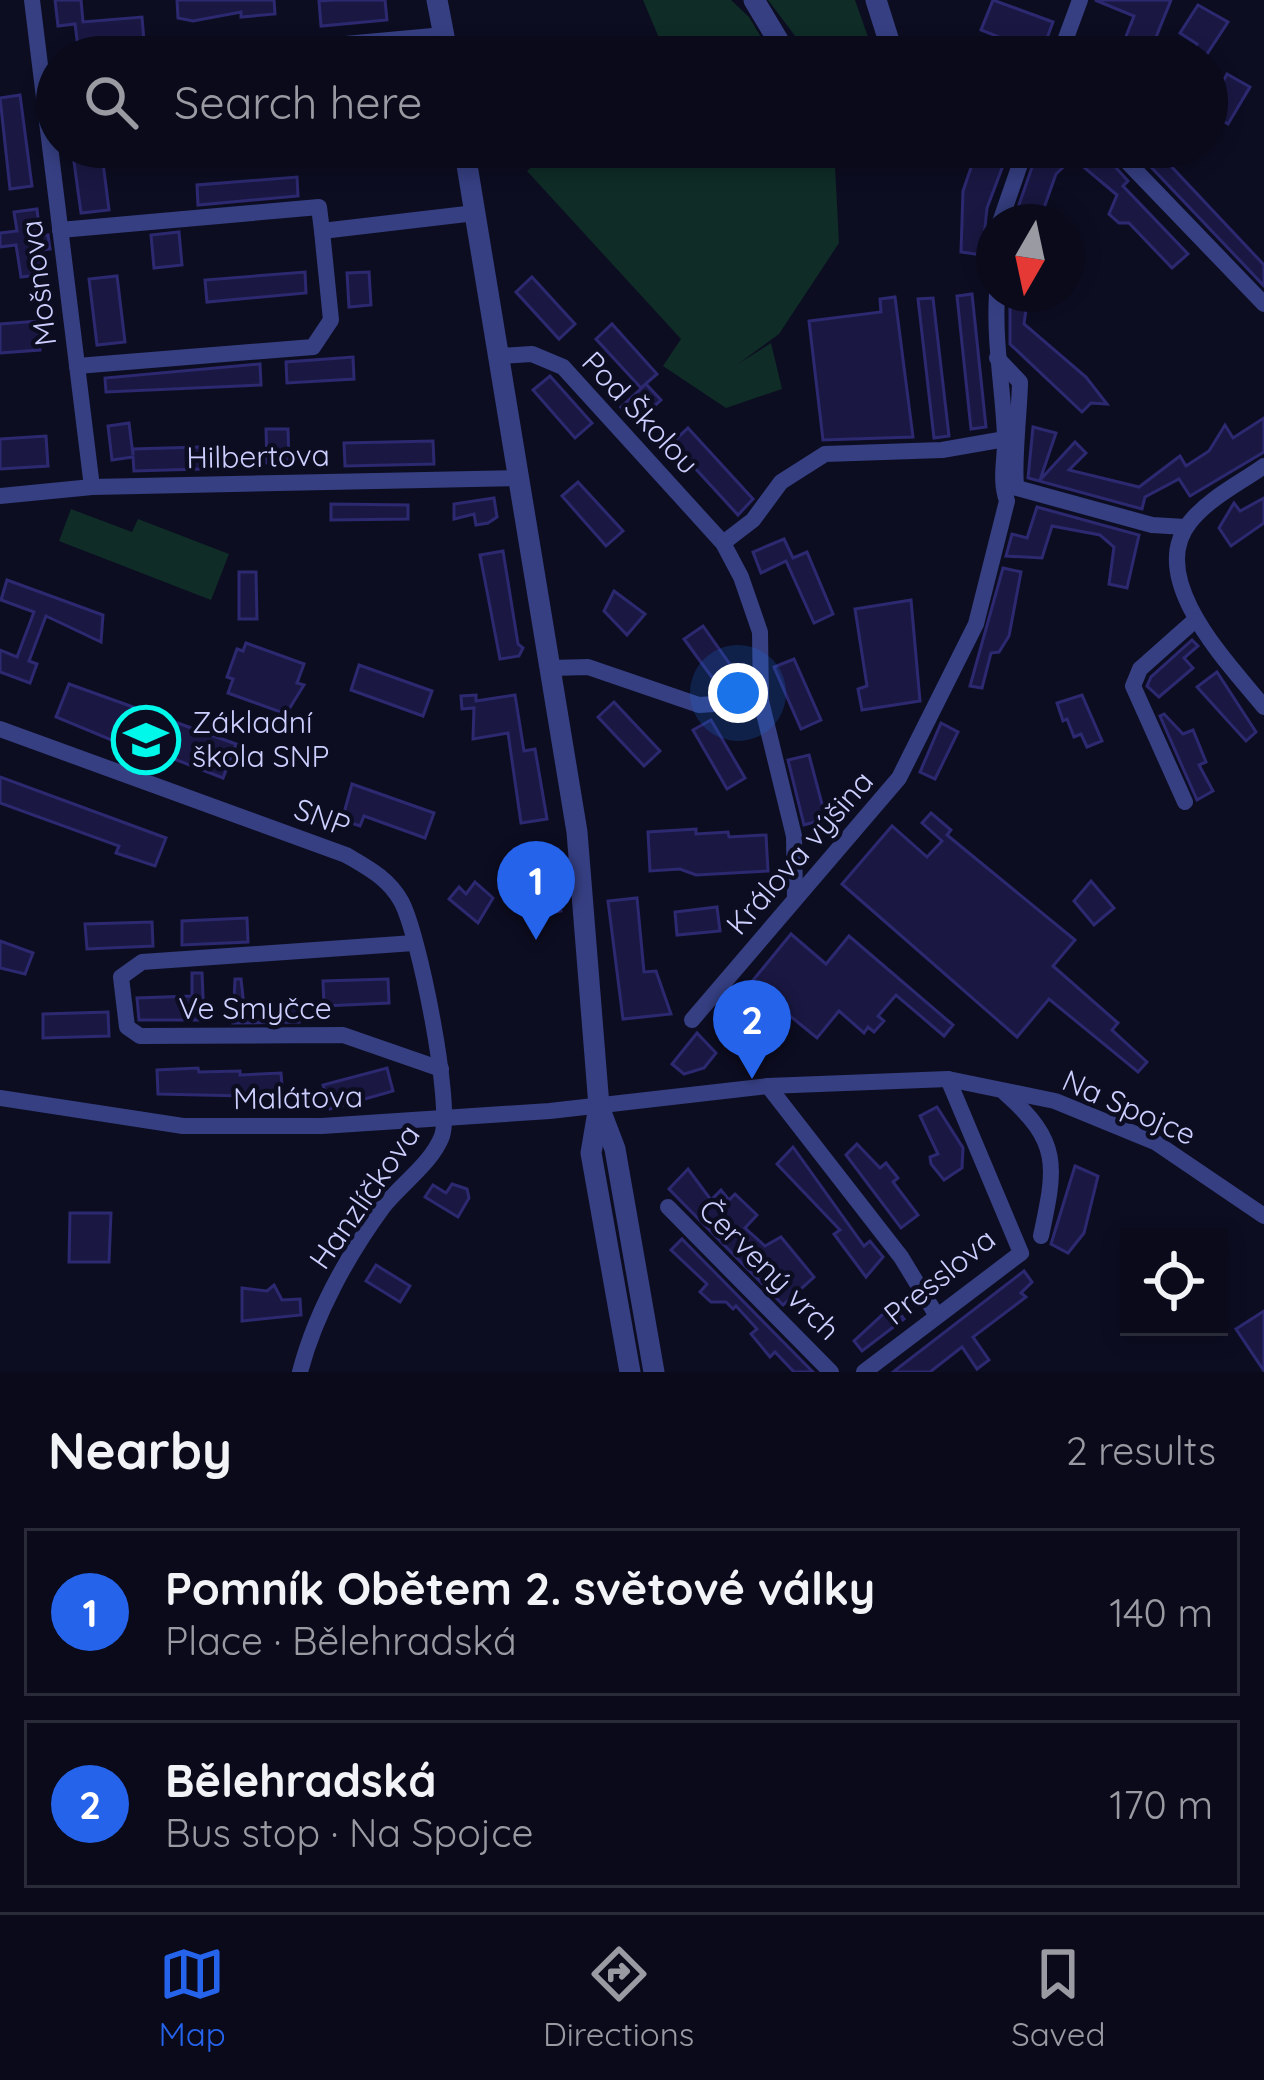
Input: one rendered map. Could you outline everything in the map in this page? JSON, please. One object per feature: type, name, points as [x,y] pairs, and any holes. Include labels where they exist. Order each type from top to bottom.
[{"type":"street","name":"Mošnova","points":[[32,0],[41,36]]},
{"type":"street","points":[[437,0],[444,36]]},
{"type":"street","points":[[754,0],[775,36]]},
{"type":"street","points":[[876,0],[887,36]]},
{"type":"street","points":[[1067,36],[1080,0]]},
{"type":"street","name":"Mošnova","points":[[56,168],[92,487]]},
{"type":"street","points":[[468,168],[551,668],[588,932],[599,1106],[591,1153],[630,1372]]},
{"type":"street","points":[[1006,204],[1019,168]]},
{"type":"street","points":[[1133,168],[1264,304]]},
{"type":"street","points":[[60,230],[320,207],[331,320],[313,347],[77,366]]},
{"type":"street","points":[[322,231],[475,213]]},
{"type":"street","name":"Králova výšina","points":[[692,1020],[899,778],[976,624],[1007,501],[1001,485],[1005,439],[997,312]]},
{"type":"street","name":"Pod Školou","points":[[500,356],[532,354],[563,367],[723,543],[760,632],[761,701],[794,836],[795,899]]},
{"type":"street","points":[[997,358],[1020,382],[1021,441],[1013,478],[1017,488],[1152,525],[1185,527],[1264,466]]},
{"type":"street","points":[[723,543],[753,520],[781,482],[825,454],[942,450],[1005,439]]},
{"type":"street","name":"Hilbertova","points":[[0,496],[92,487],[518,478]]},
{"type":"street","points":[[1185,527],[1182,586],[1194,621],[1264,707]]},
{"type":"street","points":[[1185,802],[1133,686],[1140,669],[1194,621]]},
{"type":"street","points":[[551,668],[588,668],[699,705],[761,701]]},
{"type":"street","name":"SNP","points":[[0,729],[346,855],[385,878],[403,904],[414,943],[441,1069],[446,1119]]},
{"type":"street","name":"Ve Smyčce","points":[[414,943],[142,962],[121,977],[128,1027],[140,1036],[343,1035],[441,1069]]},
{"type":"street","name":"Na Spojce","points":[[599,1106],[768,1086],[948,1078],[1055,1101],[1155,1142],[1264,1216]]},
{"type":"street","name":"Presslova","points":[[865,1372],[1021,1253],[948,1078]]},
{"type":"street","points":[[768,1086],[901,1258],[937,1316]]},
{"type":"street","name":"Presslova","points":[[1001,1090],[1040,1124],[1048,1144],[1051,1191],[1041,1236]]},
{"type":"street","name":"Malátova","points":[[0,1098],[183,1126],[446,1119],[599,1106]]},
{"type":"street","points":[[599,1106],[616,1149],[654,1372]]},
{"type":"street","name":"Hanzlíčkova","points":[[300,1372],[357,1246],[441,1142],[446,1119]]},
{"type":"street","name":"Červený vrch","points":[[668,1207],[831,1372]]},
{"type":"green space","points":[[643,0],[731,0],[760,36],[658,36]]},
{"type":"green space","points":[[768,0],[855,0],[868,36],[795,36]]},
{"type":"green space","points":[[835,168],[839,243],[779,334],[738,364],[771,343],[782,389],[726,408],[663,366],[681,339],[527,171]]},
{"type":"green space","points":[[71,509],[132,532],[138,519],[229,554],[211,600],[59,541]]},
{"type":"building","points":[[55,0],[81,0],[83,22],[142,17],[144,36],[77,36],[75,24],[58,26]]},
{"type":"building","points":[[177,0],[274,0],[275,14],[241,17],[241,12],[193,21],[178,18]]},
{"type":"building","points":[[385,0],[387,20],[321,26],[319,1]]},
{"type":"building","points":[[993,0],[1053,22],[1048,36],[996,36],[981,30]]},
{"type":"building","points":[[1095,0],[1171,0],[1156,36],[1126,36],[1134,16]]},
{"type":"building","points":[[1198,5],[1228,22],[1219,36],[1180,33]]},
{"type":"building","points":[[1228,75],[1250,87],[1228,124]]},
{"type":"building","points":[[20,95],[32,186],[10,189],[0,98]]},
{"type":"building","points":[[75,168],[104,168],[109,210],[81,213]]},
{"type":"building","points":[[971,168],[1002,168],[989,204],[976,204],[976,254],[961,252],[963,191]]},
{"type":"building","points":[[1032,168],[1062,168],[1045,204],[1019,204]]},
{"type":"building","points":[[1085,168],[1116,168],[1128,181],[1123,186],[1188,254],[1172,268],[1129,223],[1119,223],[1109,214],[1117,195]]},
{"type":"building","points":[[1152,168],[1173,168],[1264,265],[1264,286]]},
{"type":"building","points":[[297,177],[298,196],[198,205],[197,185]]},
{"type":"building","points":[[37,209],[40,236],[48,235],[50,249],[42,250],[45,274],[21,277],[16,245],[0,247],[0,233],[17,231],[14,212]]},
{"type":"building","points":[[179,232],[182,265],[154,268],[151,235]]},
{"type":"building","points":[[305,272],[306,293],[207,302],[205,280]]},
{"type":"building","points":[[369,272],[371,305],[349,307],[347,273]]},
{"type":"building","points":[[117,276],[125,342],[97,345],[89,279]]},
{"type":"building","points":[[532,277],[575,324],[559,339],[516,292]]},
{"type":"building","points":[[972,294],[986,427],[971,429],[957,296]]},
{"type":"building","points":[[895,297],[913,437],[823,440],[809,321],[881,312],[880,299]]},
{"type":"building","points":[[933,298],[949,436],[934,438],[918,299]]},
{"type":"building","points":[[1010,312],[1026,312],[1024,324],[1086,377],[1107,404],[1091,403],[1082,412],[1010,344]]},
{"type":"building","points":[[38,321],[40,350],[0,353],[0,324]]},
{"type":"building","points":[[612,324],[657,374],[641,388],[596,339]]},
{"type":"building","points":[[353,357],[354,379],[287,383],[286,362]]},
{"type":"building","points":[[260,364],[261,385],[106,392],[105,378]]},
{"type":"building","points":[[550,376],[592,423],[575,438],[533,390]]},
{"type":"building","points":[[646,384],[661,400],[636,423],[621,407]]},
{"type":"building","points":[[1264,418],[1264,452],[1190,496],[1179,479],[1145,497],[1142,509],[1028,478],[1033,427],[1056,433],[1040,480],[1075,442],[1086,453],[1069,470],[1139,487],[1180,456],[1186,466],[1209,451],[1225,425],[1233,438]]},
{"type":"building","points":[[129,423],[133,455],[133,449],[200,447],[201,469],[134,471],[133,457],[112,460],[108,426]]},
{"type":"building","points":[[688,428],[753,499],[738,515],[672,443]]},
{"type":"building","points":[[266,429],[288,429],[289,463],[267,463]]},
{"type":"building","points":[[46,436],[48,466],[0,469],[0,439]]},
{"type":"building","points":[[433,441],[434,464],[345,466],[344,443]]},
{"type":"building","points":[[578,482],[623,531],[606,546],[562,496]]},
{"type":"building","points":[[494,498],[497,517],[488,523],[476,525],[474,514],[454,519],[454,504]]},
{"type":"building","points":[[1264,498],[1264,523],[1231,546],[1219,528],[1234,503],[1240,511]]},
{"type":"building","points":[[331,504],[408,505],[408,519],[331,520]]},
{"type":"building","points":[[1037,507],[1139,535],[1127,588],[1109,584],[1114,547],[1100,535],[1052,526],[1042,558],[1006,556],[1012,534],[1027,538]]},
{"type":"building","points":[[784,539],[793,558],[807,552],[833,614],[814,623],[786,561],[761,573],[753,552]]},
{"type":"building","points":[[503,551],[518,644],[523,648],[519,656],[500,659],[480,555]]},
{"type":"building","points":[[1003,568],[1021,572],[1009,636],[999,652],[991,653],[982,688],[970,686]]},
{"type":"building","points":[[239,572],[256,572],[257,619],[239,619]]},
{"type":"building","points":[[7,580],[103,615],[101,642],[46,616],[29,661],[37,664],[30,683],[0,672],[0,650],[17,657],[34,612],[1,600]]},
{"type":"building","points":[[614,591],[645,614],[627,635],[604,611]]},
{"type":"building","points":[[911,600],[920,701],[862,710],[858,689],[867,686],[855,609]]},
{"type":"building","points":[[703,626],[741,680],[728,690],[722,691],[684,639]]},
{"type":"building","points":[[1192,640],[1198,646],[1184,658],[1193,668],[1159,697],[1147,686],[1151,677]]},
{"type":"building","points":[[246,643],[304,664],[297,683],[304,685],[286,714],[228,693],[233,679],[227,677],[237,649],[243,651]]},
{"type":"building","points":[[794,659],[821,720],[801,729],[774,667]]},
{"type":"building","points":[[359,665],[432,691],[423,716],[351,690]]},
{"type":"building","points":[[1217,672],[1256,732],[1246,741],[1197,687]]},
{"type":"building","points":[[69,684],[236,744],[223,778],[169,757],[167,763],[56,717]]},
{"type":"building","points":[[476,695],[476,701],[515,695],[524,751],[535,749],[547,819],[521,823],[508,733],[473,739],[474,708],[462,709],[461,696]]},
{"type":"building","points":[[1082,695],[1102,741],[1087,747],[1081,734],[1074,737],[1067,719],[1063,721],[1057,703]]},
{"type":"building","points":[[614,702],[660,751],[644,766],[598,717]]},
{"type":"building","points":[[1164,714],[1183,734],[1193,730],[1206,762],[1199,765],[1213,791],[1197,800],[1160,716]]},
{"type":"building","points":[[711,720],[745,778],[727,789],[693,730]]},
{"type":"building","points":[[941,723],[958,732],[935,779],[920,772]]},
{"type":"building","points":[[809,755],[826,819],[804,825],[788,760]]},
{"type":"building","points":[[0,777],[166,838],[155,866],[116,853],[119,846],[0,803]]},
{"type":"building","points":[[352,784],[434,813],[425,838],[364,816],[360,826],[342,820]]},
{"type":"building","points":[[931,813],[951,830],[947,835],[1075,940],[1053,966],[1118,1023],[1112,1030],[1147,1062],[1138,1072],[1049,999],[1017,1037],[842,884],[892,826],[927,857],[942,841],[922,823]]},
{"type":"building","points":[[696,829],[696,834],[728,832],[729,837],[766,835],[768,871],[696,875],[680,869],[650,871],[648,832]]},
{"type":"building","points":[[549,854],[561,911],[545,914],[539,877],[520,880],[519,869],[527,868],[525,858]]},
{"type":"building","points":[[1091,881],[1114,908],[1094,925],[1074,901]]},
{"type":"building","points":[[475,882],[493,898],[478,923],[449,899],[459,887],[466,894]]},
{"type":"building","points":[[637,898],[644,972],[656,971],[671,1014],[623,1019],[608,901]]},
{"type":"building","points":[[717,907],[720,931],[677,935],[675,912]]},
{"type":"building","points":[[247,918],[248,942],[182,945],[182,921]]},
{"type":"building","points":[[152,922],[153,946],[87,949],[85,924]]},
{"type":"building","points":[[791,934],[826,964],[849,936],[953,1025],[944,1036],[896,995],[878,1016],[884,1021],[874,1032],[868,1027],[864,1033],[839,1011],[817,1038],[789,1015],[769,1038],[731,1007]]},
{"type":"building","points":[[0,941],[33,953],[25,974],[0,968]]},
{"type":"building","points":[[192,973],[202,973],[204,1020],[139,1020],[137,998],[192,996]]},
{"type":"building","points":[[235,979],[241,979],[244,1006],[298,1004],[299,1022],[233,1023]]},
{"type":"building","points":[[388,979],[389,1003],[324,1006],[323,981]]},
{"type":"building","points":[[108,1012],[109,1036],[43,1038],[43,1014]]},
{"type":"building","points":[[697,1033],[716,1053],[704,1068],[684,1074],[672,1064]]},
{"type":"building","points":[[198,1068],[199,1072],[240,1071],[240,1075],[281,1073],[283,1097],[158,1094],[157,1070]]},
{"type":"building","points":[[387,1068],[393,1091],[330,1109],[323,1085]]},
{"type":"building","points":[[937,1107],[963,1148],[962,1168],[944,1180],[931,1164],[930,1157],[938,1154],[920,1116]]},
{"type":"building","points":[[857,1144],[880,1168],[886,1163],[898,1178],[893,1182],[918,1215],[901,1228],[846,1155]]},
{"type":"building","points":[[793,1147],[864,1246],[870,1241],[883,1257],[866,1277],[834,1234],[840,1230],[777,1164]]},
{"type":"building","points":[[1075,1166],[1098,1176],[1084,1233],[1068,1253],[1051,1244]]},
{"type":"building","points":[[688,1169],[711,1200],[721,1190],[729,1200],[735,1194],[757,1215],[745,1228],[765,1246],[781,1237],[814,1277],[783,1305],[669,1189]]},
{"type":"building","points":[[452,1184],[467,1189],[469,1198],[458,1217],[425,1197],[433,1185],[446,1193]]},
{"type":"building","points":[[70,1213],[111,1213],[109,1262],[69,1262]]},
{"type":"building","points":[[682,1239],[813,1372],[794,1372],[775,1352],[770,1357],[751,1334],[757,1329],[736,1306],[711,1302],[700,1292],[707,1284],[671,1250]]},
{"type":"building","points":[[376,1265],[410,1286],[400,1302],[366,1281]]},
{"type":"building","points":[[1024,1271],[1032,1282],[1021,1293],[1026,1297],[973,1337],[989,1360],[977,1369],[962,1347],[930,1372],[893,1372]]},
{"type":"building","points":[[274,1285],[282,1300],[300,1299],[301,1315],[242,1321],[242,1288],[267,1291]]},
{"type":"building","points":[[893,1305],[904,1319],[862,1351],[854,1341]]},
{"type":"building","points":[[1264,1311],[1264,1371],[1236,1329]]},
{"type":"place","name":"Základní škola SNP","points":[[146,740]]},
{"type":"place","name":"Pomník Obětem 2. světové války","points":[[536,940]]},
{"type":"place","name":"Bělehradská","points":[[752,1079]]}]
